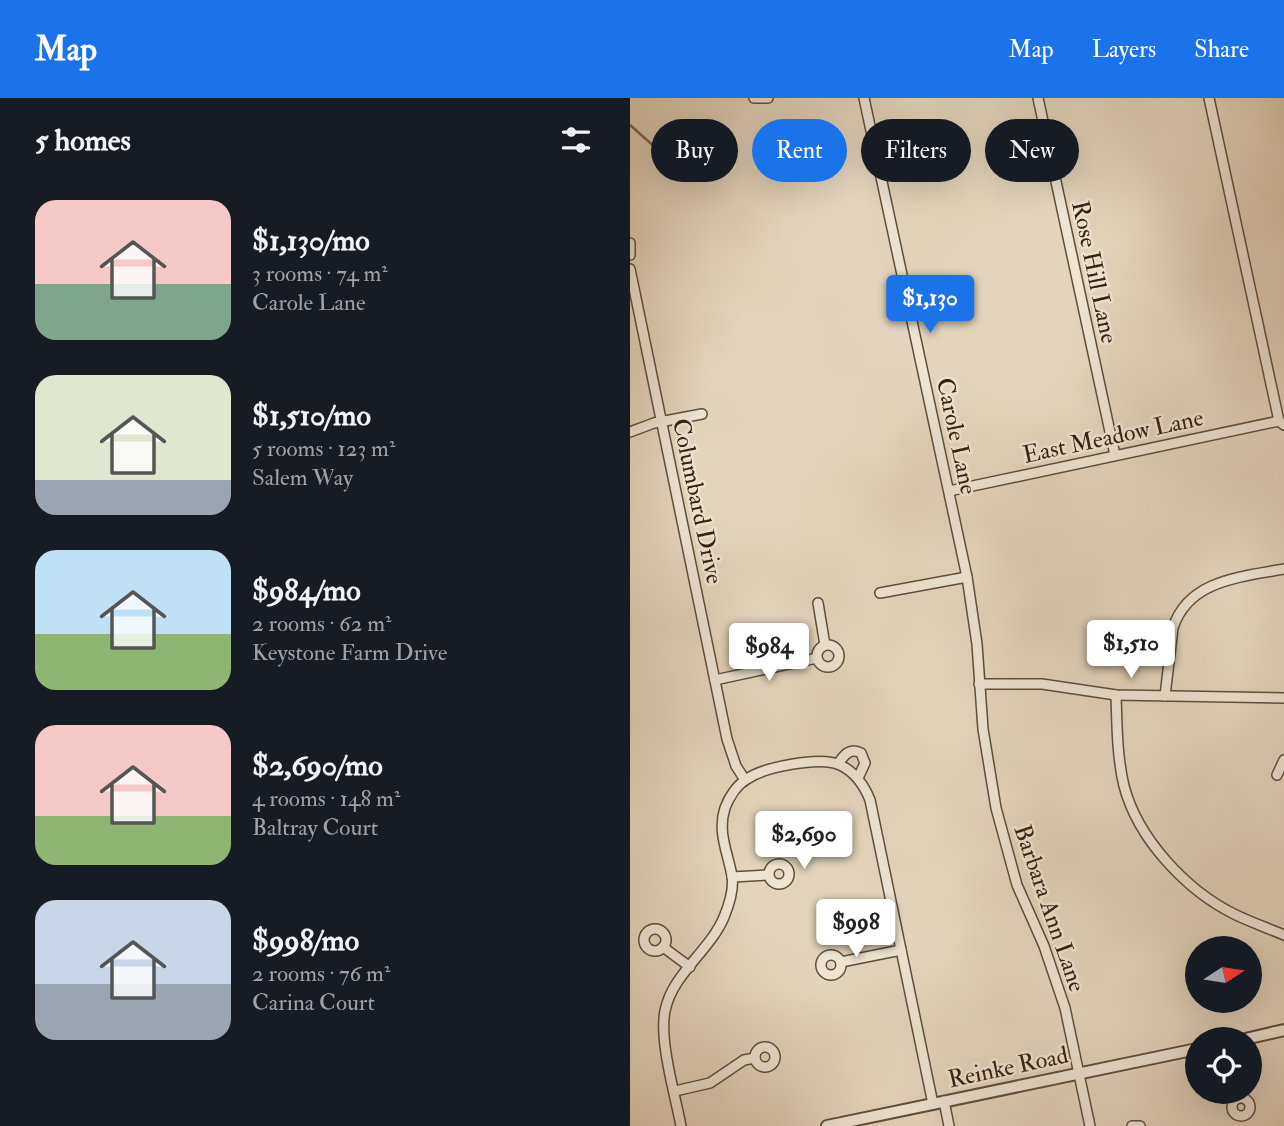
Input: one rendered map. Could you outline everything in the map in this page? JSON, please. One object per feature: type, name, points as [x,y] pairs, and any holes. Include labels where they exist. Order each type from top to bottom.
[{"type":"street","points":[[754,98],[768,98]]},
{"type":"street","name":"Carole Lane","points":[[864,98],[967,578]]},
{"type":"street","name":"Rose Hill Lane","points":[[1038,98],[1115,455]]},
{"type":"street","points":[[1209,98],[1281,423]]},
{"type":"street","points":[[630,243],[630,256]]},
{"type":"street","name":"Columbard Drive","points":[[630,269],[731,754],[745,779]]},
{"type":"street","points":[[630,432],[702,414]]},
{"type":"street","name":"East Meadow Lane","points":[[949,491],[1281,423]]},
{"type":"street","points":[[1165,696],[1175,619],[1187,603],[1202,590],[1221,582],[1284,569]]},
{"type":"street","points":[[880,593],[967,578]]},
{"type":"street","name":"Barbara Ann Lane","points":[[967,578],[977,644],[983,729],[990,778],[1017,885],[1044,946],[1065,1009],[1090,1126]]},
{"type":"street","points":[[818,603],[825,645]]},
{"type":"street","points":[[825,645],[833,646],[838,651],[838,662],[832,666],[825,666],[817,658],[818,651],[825,645]]},
{"type":"street","points":[[715,680],[817,658]]},
{"type":"street","points":[[979,684],[1042,684],[1116,695],[1284,698]]},
{"type":"street","points":[[1116,695],[1123,782],[1144,831],[1162,854],[1197,889],[1233,913],[1284,935]]},
{"type":"street","points":[[838,764],[844,755],[851,751],[861,753],[865,763],[858,778]]},
{"type":"street","points":[[1277,775],[1284,760]]},
{"type":"street","points":[[681,1126],[663,1035],[663,1019],[669,997],[720,926],[729,903],[732,877],[724,844],[722,819],[731,795],[745,779],[805,762],[838,764],[858,778],[870,800],[901,950],[938,1103],[949,1126]]},
{"type":"street","points":[[732,877],[768,875]]},
{"type":"street","points":[[663,947],[690,967]]},
{"type":"street","points":[[841,962],[901,950]]},
{"type":"street","points":[[1262,1036],[1284,1031]]},
{"type":"street","name":"Reinke Road","points":[[827,1126],[1185,1052]]},
{"type":"street","points":[[675,1091],[710,1083],[744,1060],[755,1058]]},
{"type":"street","points":[[1132,1126],[1140,1126]]},
{"type":"waterway","points":[[630,125],[651,144]]}]
